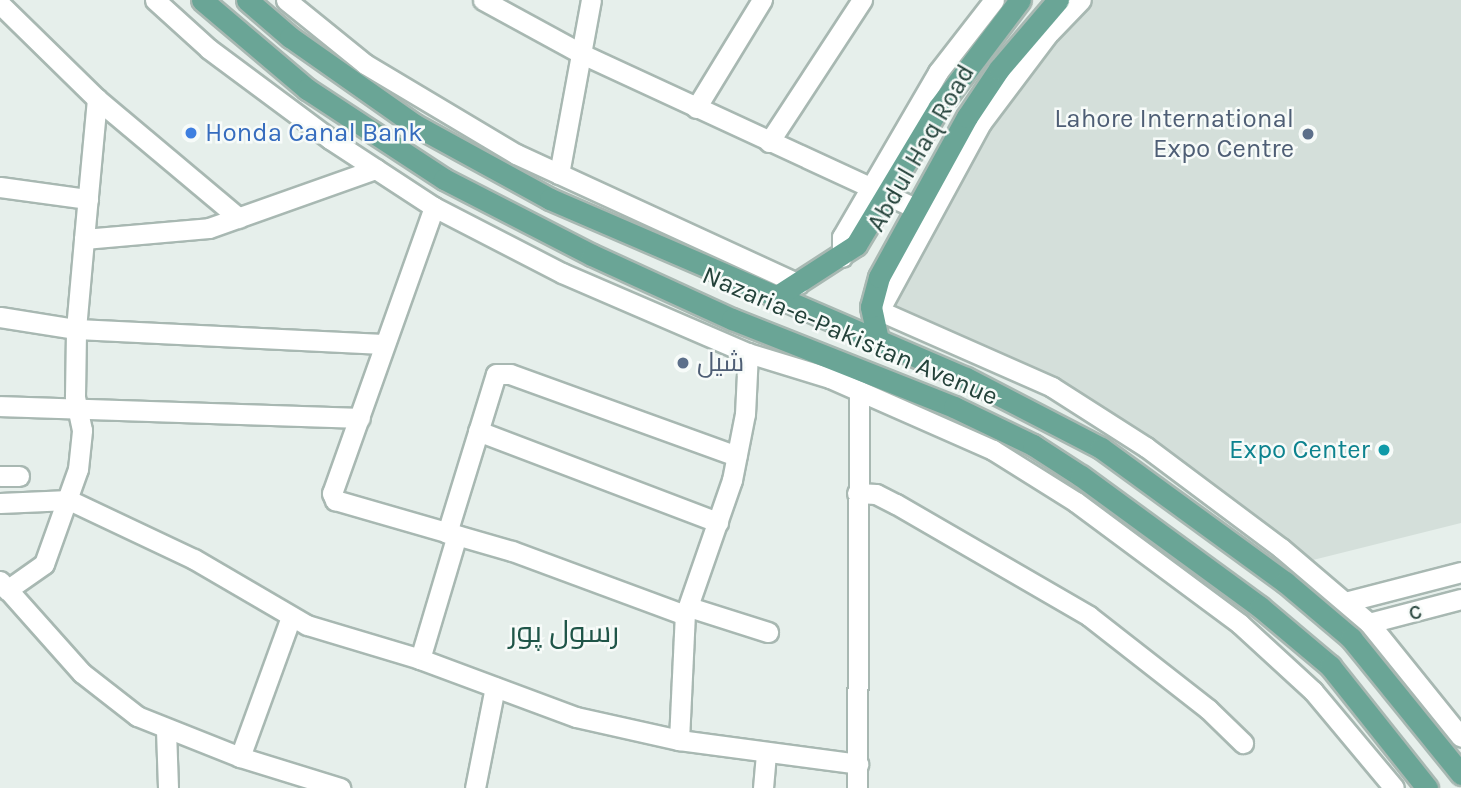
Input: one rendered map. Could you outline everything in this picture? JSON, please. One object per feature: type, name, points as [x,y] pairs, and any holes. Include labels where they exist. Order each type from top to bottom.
[{"type":"main road","name":"Nazaria-e-Pakistan Avenue","points":[[202,0],[307,89],[373,136],[444,179],[592,255],[814,363],[954,407],[1033,445],[1081,476],[1259,607],[1330,666],[1427,788]]},
{"type":"main road","name":"Nazaria-e-Pakistan Avenue","points":[[247,0],[351,83],[415,125],[550,199],[774,298],[878,340],[1048,417],[1101,448],[1285,582],[1351,638],[1461,774]]},
{"type":"main road","name":"Abdul Haq Road","points":[[774,298],[842,257],[856,245],[879,191],[1020,0]]},
{"type":"main road","name":"Abdul Haq Road","points":[[878,340],[876,308],[879,277],[916,208],[974,120],[999,69],[1058,0]]},
{"type":"street","points":[[4,0],[0,4],[97,99],[239,218]]},
{"type":"street","points":[[155,0],[209,49],[376,169],[434,207],[613,295],[748,353],[814,363],[859,391],[993,450],[1087,510],[1249,632],[1313,691],[1394,788]]},
{"type":"street","points":[[286,0],[365,64],[440,111],[559,174],[799,284]]},
{"type":"street","points":[[483,0],[514,8],[582,54],[916,208]]},
{"type":"street","points":[[559,174],[592,0]]},
{"type":"street","points":[[696,108],[762,0]]},
{"type":"street","points":[[769,142],[862,0]]},
{"type":"street","points":[[879,191],[938,72],[994,0]]},
{"type":"street","points":[[974,120],[1081,0]]},
{"type":"street","points":[[351,83],[365,64]]},
{"type":"street","points":[[97,99],[76,329],[77,408],[81,443],[68,500],[44,564],[3,585],[82,673],[138,716],[166,730],[240,757],[340,788]]},
{"type":"street","points":[[954,153],[876,308],[1052,387],[1146,447],[1282,548],[1369,623],[1461,737]]},
{"type":"street","points":[[85,239],[180,233],[239,218],[376,169]]},
{"type":"street","points":[[0,187],[88,199]]},
{"type":"street","points":[[434,207],[384,344],[333,497],[687,611],[768,632]]},
{"type":"street","points":[[592,255],[613,295]]},
{"type":"street","points":[[0,317],[76,329],[384,344]]},
{"type":"street","points":[[679,740],[687,611],[718,522],[737,456],[748,353]]},
{"type":"street","points":[[420,659],[478,431],[500,373],[737,456]]},
{"type":"street","points":[[857,788],[859,391]]},
{"type":"street","points":[[0,406],[360,418]]},
{"type":"street","points":[[478,431],[718,522]]},
{"type":"street","points":[[857,493],[876,494],[897,504],[1089,617],[1208,709],[1243,743]]},
{"type":"street","points":[[0,503],[68,500],[194,559],[291,617],[420,659],[576,717],[679,740],[858,764]]},
{"type":"street","points":[[1345,602],[1461,572]]},
{"type":"street","name":"c","points":[[1369,623],[1461,599]]},
{"type":"street","points":[[240,757],[291,617]]},
{"type":"street","points":[[475,788],[495,687]]},
{"type":"street","points":[[166,730],[168,788]]},
{"type":"street","points":[[763,788],[766,752]]},
{"type":"shaded area","points":[[1058,0],[1461,0],[1461,523],[1301,563],[1052,387],[871,307]]},
{"type":"place","name":"Honda Canal Bank","points":[[191,133]]},
{"type":"place","name":"Lahore International Expo Centre","points":[[1308,134]]},
{"type":"place","name":"شیل","points":[[683,363]]},
{"type":"place","name":"Expo Center","points":[[1384,450]]},
{"type":"district","name":"رسول پور","points":[[564,632]]}]
